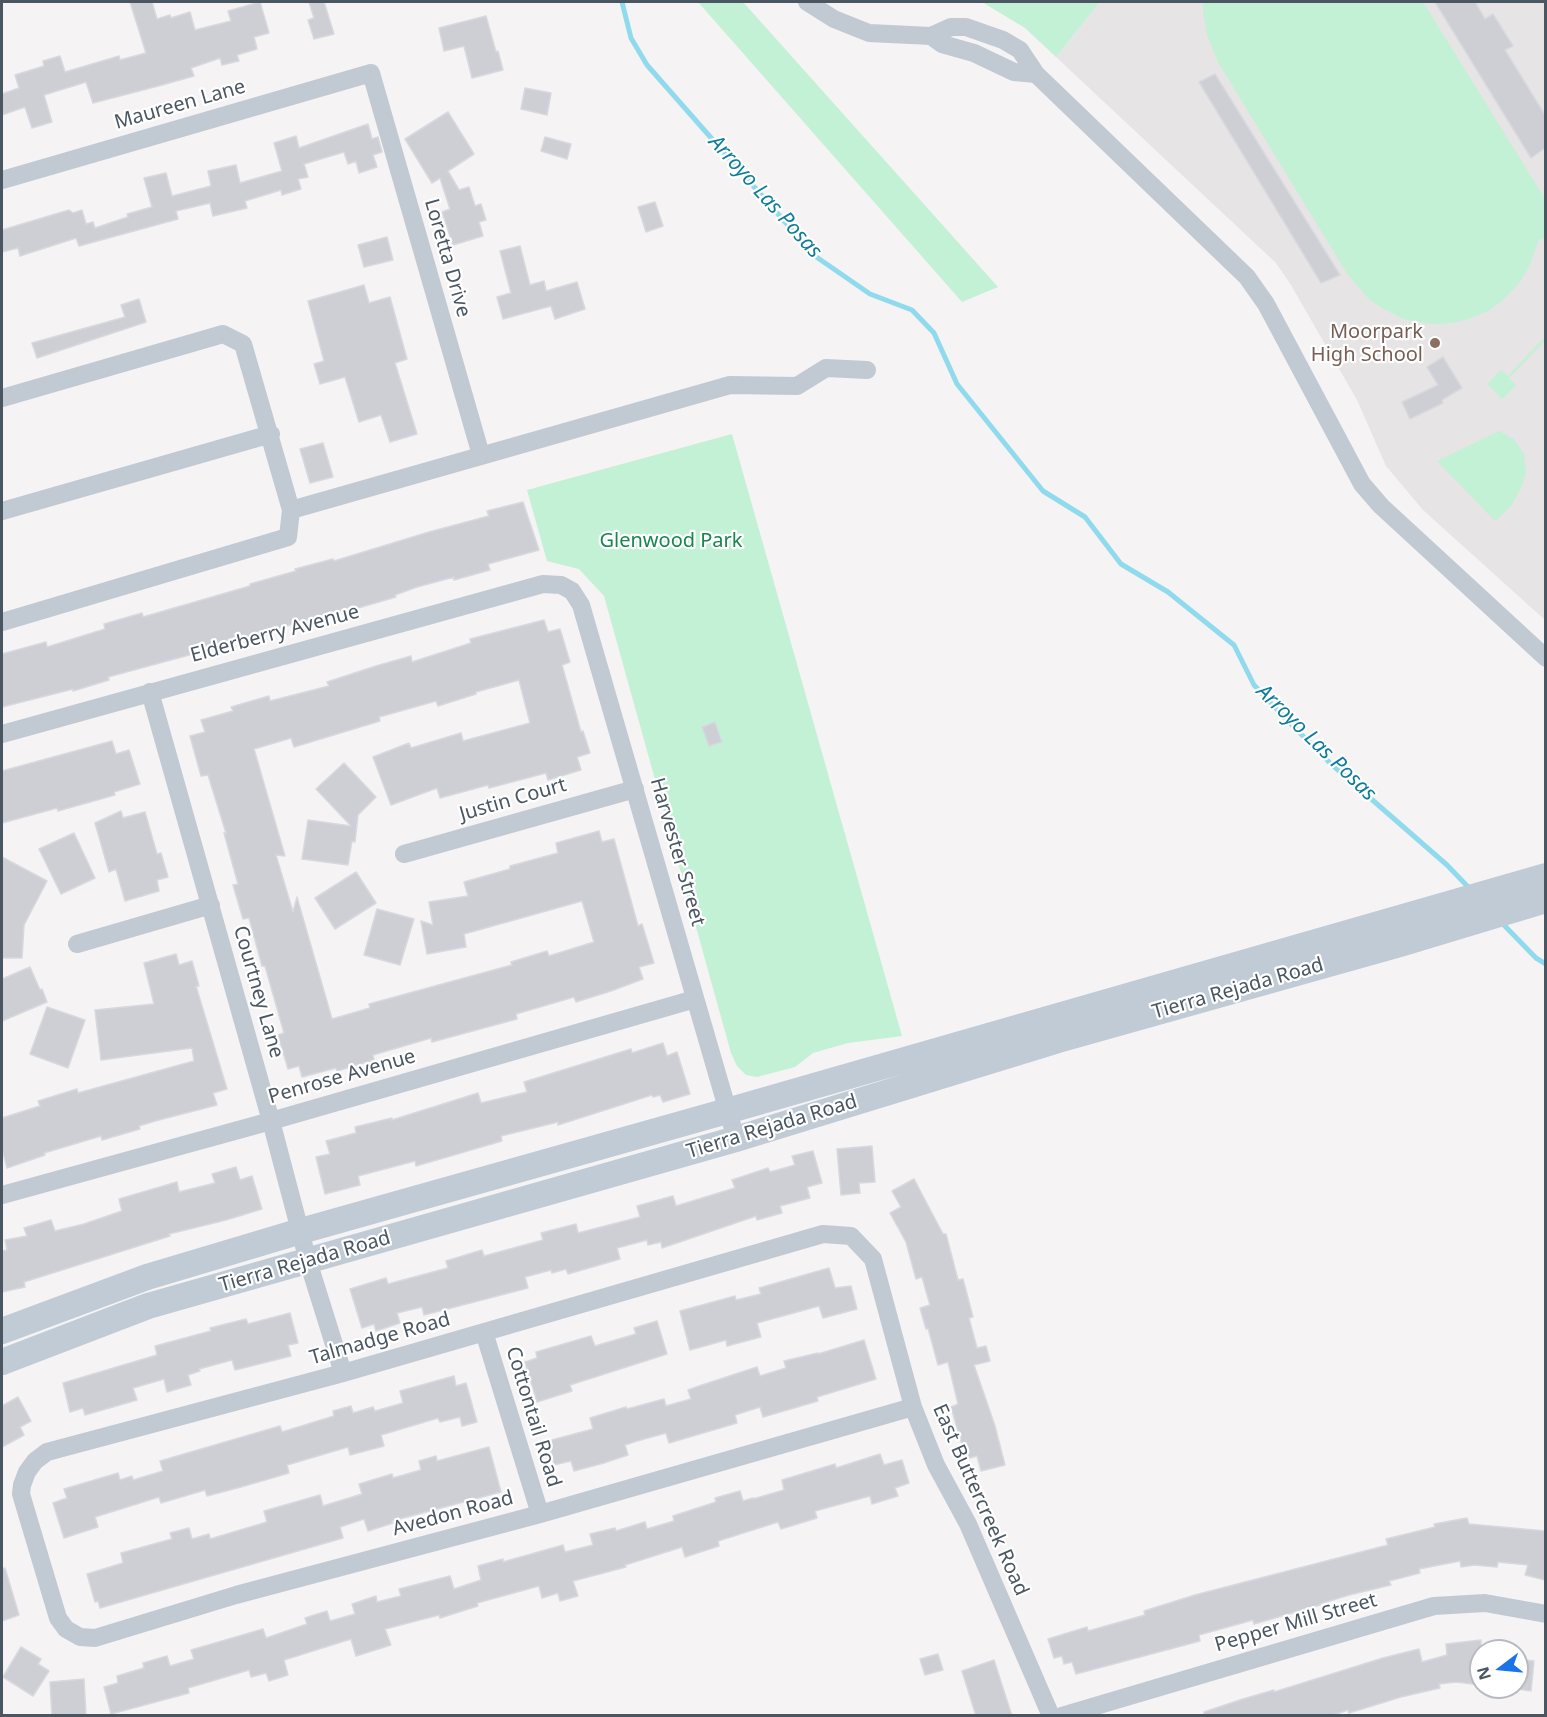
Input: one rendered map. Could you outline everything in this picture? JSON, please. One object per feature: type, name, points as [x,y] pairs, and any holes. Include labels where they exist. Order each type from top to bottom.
[{"type":"main road","name":"Tierra Rejada Road","points":[[2,1331],[147,1277],[301,1231],[1545,876]]},
{"type":"main road","name":"Tierra Rejada Road","points":[[2,1362],[148,1306],[736,1139],[1058,1040],[1421,938],[1545,900]]},
{"type":"street","points":[[807,2],[834,19],[869,33],[932,36],[951,27],[966,27],[1003,40],[1020,50],[1036,74],[1247,277],[1266,304],[1362,484],[1381,506],[1545,658]]},
{"type":"street","name":"Maureen Lane","points":[[2,180],[371,73]]},
{"type":"street","name":"Loretta Drive","points":[[371,73],[481,455]]},
{"type":"street","points":[[2,398],[223,334],[243,344],[271,434],[291,510],[288,537],[2,622]]},
{"type":"street","points":[[291,510],[730,385],[796,386],[826,368],[867,370]]},
{"type":"street","points":[[2,511],[271,434]]},
{"type":"street","name":"Elderberry Avenue","points":[[2,734],[543,584],[561,585]]},
{"type":"street","name":"Harvester Street","points":[[561,585],[572,591],[581,605],[736,1139]]},
{"type":"street","name":"Courtney Lane","points":[[150,692],[271,1121],[308,1261],[343,1373]]},
{"type":"street","name":"Justin Court","points":[[404,854],[635,789]]},
{"type":"street","points":[[77,944],[211,905]]},
{"type":"street","name":"Penrose Avenue","points":[[2,1196],[695,999]]},
{"type":"street","name":"Talmadge Road","points":[[43,1570],[21,1494],[24,1479],[41,1456],[47,1452],[343,1373],[823,1234],[851,1236]]},
{"type":"street","name":"East Buttercreek Road","points":[[851,1236],[873,1259],[913,1407],[936,1465],[968,1524],[1051,1716]]},
{"type":"street","name":"Cottontail Road","points":[[484,1332],[540,1514]]},
{"type":"street","name":"Avedon Road","points":[[43,1570],[58,1618],[66,1629],[81,1637],[95,1638],[236,1594],[540,1514],[913,1407]]},
{"type":"street","name":"Pepper Mill Street","points":[[1062,1716],[1434,1606],[1485,1603],[1545,1614]]},
{"type":"shaded area","name":"Moorpark High School","points":[[1100,2],[1545,2],[1545,620],[1423,510],[1386,466],[1357,400],[1276,263],[1056,57]]},
{"type":"green space","points":[[698,2],[743,2],[998,287],[962,302]]},
{"type":"green space","points":[[982,2],[1100,2],[1056,57],[1025,28]]},
{"type":"green space","points":[[1203,2],[1423,2],[1545,199],[1545,237],[1539,239],[1529,267],[1519,283],[1503,300],[1488,311],[1453,323],[1433,324],[1403,319],[1369,299],[1348,275],[1218,62],[1207,35]]},
{"type":"green space","points":[[1545,337],[1545,341],[1509,378],[1516,385],[1502,399],[1487,384],[1501,370],[1508,376]]},
{"type":"green space","points":[[1499,431],[1514,439],[1524,454],[1526,472],[1521,488],[1511,506],[1495,521],[1437,461]]},
{"type":"green space","name":"Glenwood Park","points":[[732,434],[902,1036],[848,1043],[813,1053],[795,1067],[757,1077],[746,1075],[737,1066],[731,1053],[604,596],[579,569],[547,561],[527,490]]},
{"type":"building","points":[[130,2],[152,2],[157,19],[170,15],[171,18],[190,12],[195,30],[231,21],[228,11],[260,2],[269,33],[254,37],[257,49],[237,55],[239,61],[222,65],[220,58],[191,68],[194,76],[162,85],[93,103],[86,82],[44,95],[52,122],[32,128],[25,107],[2,115],[2,94],[19,88],[15,75],[44,66],[43,61],[60,56],[65,72],[119,56],[120,60],[146,53]]},
{"type":"building","points":[[309,2],[324,2],[334,34],[314,39],[308,20],[314,18]]},
{"type":"building","points":[[1435,2],[1475,2],[1485,19],[1493,14],[1513,46],[1505,50],[1545,115],[1545,148],[1531,158]]},
{"type":"building","points":[[486,16],[503,70],[472,78],[464,46],[444,51],[439,28]]},
{"type":"building","points":[[1215,74],[1340,275],[1321,283],[1199,82]]},
{"type":"building","points":[[525,88],[551,93],[547,115],[521,109]]},
{"type":"building","points":[[448,112],[474,154],[448,171],[459,190],[469,187],[475,206],[481,204],[486,220],[479,222],[483,236],[453,245],[442,212],[450,209],[440,178],[432,183],[405,139]]},
{"type":"building","points":[[368,124],[372,139],[378,137],[382,152],[373,155],[377,167],[359,173],[356,161],[348,164],[344,152],[304,164],[308,177],[298,179],[301,189],[282,195],[281,190],[245,201],[247,208],[213,216],[210,203],[176,211],[178,219],[79,246],[76,238],[20,256],[18,248],[2,252],[2,230],[69,210],[73,213],[82,210],[86,224],[93,222],[95,228],[128,217],[127,214],[152,207],[144,178],[166,173],[172,196],[211,186],[208,171],[236,165],[240,183],[282,171],[274,143],[296,136],[299,148]]},
{"type":"building","points":[[545,137],[571,144],[567,159],[541,151]]},
{"type":"building","points":[[655,202],[663,226],[646,232],[638,207]]},
{"type":"building","points":[[387,237],[393,260],[364,267],[358,245]]},
{"type":"building","points":[[520,246],[530,285],[544,281],[546,291],[577,282],[585,309],[555,319],[551,306],[503,319],[497,297],[511,293],[500,251]]},
{"type":"building","points":[[364,285],[369,303],[390,297],[407,359],[395,363],[417,434],[390,442],[381,415],[359,422],[345,377],[320,384],[314,364],[324,361],[308,301]]},
{"type":"building","points":[[139,299],[146,322],[37,358],[32,343],[125,317],[121,305]]},
{"type":"building","points":[[1443,357],[1462,388],[1442,400],[1443,403],[1410,419],[1402,402],[1438,385],[1427,367]]},
{"type":"building","points":[[323,443],[333,477],[310,483],[300,449]]},
{"type":"building","points":[[523,502],[539,550],[488,564],[490,570],[417,587],[395,595],[396,597],[299,622],[252,638],[108,677],[109,680],[73,691],[73,689],[2,707],[2,654],[46,642],[47,647],[105,629],[104,624],[142,613],[143,617],[250,586],[250,584],[296,571],[295,569],[333,559],[334,561],[489,516],[487,511]]},
{"type":"building","points":[[544,620],[548,632],[560,629],[570,662],[562,665],[581,732],[583,731],[590,753],[577,757],[581,770],[548,780],[546,773],[440,798],[437,788],[391,805],[373,757],[409,743],[411,748],[461,733],[463,741],[530,723],[519,680],[438,706],[436,701],[379,717],[380,721],[294,747],[291,738],[254,749],[285,856],[276,855],[293,912],[297,897],[332,1019],[370,1008],[369,1004],[512,965],[511,962],[547,951],[549,956],[594,942],[582,901],[464,934],[466,947],[427,954],[421,921],[433,925],[429,902],[468,896],[464,882],[558,853],[556,843],[599,831],[602,842],[614,839],[638,926],[642,924],[654,963],[639,967],[643,979],[611,991],[576,1002],[574,997],[516,1014],[517,1019],[432,1042],[431,1038],[373,1055],[374,1060],[337,1071],[336,1068],[302,1077],[299,1066],[288,1069],[278,1035],[284,1033],[265,966],[262,966],[249,918],[243,919],[233,885],[238,884],[224,833],[226,833],[208,775],[201,776],[190,736],[205,732],[201,720],[233,711],[231,707],[269,696],[270,701],[329,686],[327,682],[376,666],[411,656],[412,662],[471,643],[470,639]]},
{"type":"building","points":[[715,722],[722,742],[709,746],[702,727]]},
{"type":"building","points":[[112,741],[116,754],[129,750],[140,784],[114,792],[115,795],[58,811],[57,808],[2,823],[2,771]]},
{"type":"building","points":[[344,763],[376,797],[358,815],[355,842],[352,841],[348,865],[302,859],[308,820],[351,826],[316,789]]},
{"type":"building","points":[[121,811],[123,818],[145,812],[157,854],[161,853],[168,877],[157,880],[159,891],[125,901],[116,869],[109,872],[95,823]]},
{"type":"building","points":[[74,833],[95,878],[61,894],[39,849]]},
{"type":"building","points":[[2,857],[47,881],[24,925],[22,958],[2,958]]},
{"type":"building","points":[[356,872],[376,903],[335,929],[315,898]]},
{"type":"building","points":[[377,909],[414,919],[400,965],[364,955]]},
{"type":"building","points":[[176,954],[179,965],[192,961],[199,986],[196,986],[227,1089],[213,1093],[217,1105],[155,1121],[139,1126],[140,1129],[102,1140],[101,1136],[44,1153],[45,1155],[7,1168],[2,1149],[2,1118],[40,1106],[38,1101],[77,1089],[78,1093],[194,1061],[192,1048],[101,1060],[95,1010],[154,1004],[144,963]]},
{"type":"building","points":[[30,967],[47,1002],[2,1021],[2,979]]},
{"type":"building","points":[[47,1007],[85,1020],[68,1068],[30,1054]]},
{"type":"building","points":[[663,1043],[667,1056],[677,1052],[690,1094],[663,1102],[660,1095],[653,1097],[652,1095],[558,1125],[558,1122],[501,1136],[502,1141],[416,1166],[415,1161],[358,1176],[360,1185],[325,1194],[316,1157],[330,1154],[326,1141],[356,1133],[355,1127],[392,1118],[392,1120],[478,1093],[481,1103],[527,1092],[524,1082],[631,1049],[632,1053]]},
{"type":"building","points":[[872,1146],[875,1182],[859,1183],[860,1193],[841,1195],[837,1149]]},
{"type":"building","points":[[813,1151],[822,1183],[807,1187],[810,1198],[780,1206],[782,1213],[757,1220],[756,1216],[662,1248],[661,1242],[648,1245],[647,1240],[617,1248],[620,1259],[568,1274],[566,1269],[552,1273],[551,1270],[525,1277],[528,1288],[424,1315],[422,1307],[397,1313],[400,1323],[376,1331],[374,1324],[362,1328],[350,1289],[386,1278],[388,1284],[448,1268],[446,1261],[482,1250],[484,1256],[543,1240],[541,1233],[576,1224],[578,1233],[640,1217],[637,1206],[673,1196],[676,1206],[735,1188],[732,1180],[768,1168],[770,1172],[795,1165],[792,1156]]},
{"type":"building","points":[[236,1167],[240,1180],[252,1176],[262,1209],[169,1234],[170,1236],[24,1282],[25,1287],[2,1292],[2,1251],[7,1250],[5,1240],[27,1236],[24,1228],[51,1220],[55,1231],[84,1224],[122,1211],[119,1199],[177,1182],[179,1192],[215,1183],[212,1174]]},
{"type":"building","points":[[914,1179],[943,1234],[946,1234],[958,1280],[963,1279],[973,1317],[969,1318],[977,1348],[986,1346],[990,1361],[974,1365],[995,1426],[1005,1465],[981,1471],[977,1456],[966,1459],[951,1407],[958,1404],[948,1362],[938,1365],[920,1308],[930,1305],[922,1277],[916,1279],[906,1242],[890,1213],[901,1207],[892,1191]]},
{"type":"building","points":[[829,1268],[835,1288],[851,1286],[857,1309],[823,1318],[819,1306],[757,1323],[761,1337],[727,1346],[726,1340],[690,1350],[680,1311],[735,1296],[736,1300],[761,1294],[759,1288]]},
{"type":"building","points":[[290,1313],[298,1343],[288,1345],[291,1356],[235,1370],[232,1360],[199,1369],[200,1371],[188,1375],[191,1385],[167,1392],[164,1379],[133,1388],[137,1400],[85,1415],[83,1408],[70,1412],[63,1383],[157,1355],[155,1346],[211,1331],[210,1328],[246,1319],[248,1324]]},
{"type":"building","points":[[657,1321],[667,1354],[570,1385],[572,1391],[537,1402],[525,1362],[537,1358],[536,1352],[591,1336],[595,1346],[636,1334],[634,1328]]},
{"type":"building","points":[[864,1340],[876,1379],[817,1397],[818,1401],[763,1417],[760,1407],[735,1415],[737,1423],[669,1443],[666,1433],[637,1441],[625,1445],[628,1455],[604,1463],[574,1471],[571,1461],[554,1465],[548,1441],[593,1429],[590,1418],[664,1399],[666,1406],[691,1399],[688,1390],[699,1386],[757,1367],[760,1376],[786,1368],[784,1361],[818,1354]]},
{"type":"building","points":[[454,1376],[456,1386],[466,1383],[477,1422],[462,1426],[460,1417],[440,1422],[438,1418],[381,1435],[384,1446],[350,1455],[348,1447],[287,1465],[289,1473],[241,1487],[207,1496],[205,1490],[161,1503],[159,1497],[95,1517],[98,1527],[64,1538],[53,1503],[67,1498],[64,1489],[118,1473],[120,1480],[132,1476],[133,1480],[163,1471],[160,1461],[280,1426],[282,1432],[334,1416],[333,1411],[351,1406],[353,1413],[373,1407],[375,1411],[403,1403],[400,1391]]},
{"type":"building","points":[[18,1397],[31,1421],[20,1427],[24,1435],[2,1447],[2,1406]]},
{"type":"building","points":[[489,1447],[501,1492],[392,1521],[393,1523],[368,1531],[364,1519],[340,1527],[343,1538],[100,1608],[98,1601],[95,1602],[87,1574],[123,1563],[121,1553],[172,1539],[170,1533],[189,1528],[192,1539],[209,1534],[210,1539],[267,1522],[264,1511],[320,1495],[323,1506],[362,1494],[359,1484],[392,1474],[393,1478],[421,1470],[419,1461],[436,1456],[437,1461]]},
{"type":"building","points":[[880,1454],[884,1465],[902,1460],[909,1483],[895,1488],[898,1496],[872,1504],[870,1496],[815,1511],[817,1518],[781,1529],[778,1522],[718,1541],[719,1546],[685,1557],[682,1547],[625,1565],[626,1567],[573,1581],[578,1596],[560,1601],[558,1593],[542,1598],[539,1586],[477,1603],[478,1606],[440,1618],[439,1615],[385,1629],[391,1645],[356,1656],[351,1639],[284,1660],[288,1675],[269,1681],[266,1673],[251,1677],[249,1670],[188,1688],[189,1693],[111,1714],[104,1687],[118,1683],[117,1676],[144,1668],[143,1663],[167,1656],[170,1666],[194,1659],[191,1650],[263,1629],[266,1638],[307,1624],[305,1618],[327,1611],[330,1621],[355,1614],[352,1604],[376,1596],[377,1602],[401,1596],[399,1589],[450,1576],[454,1589],[481,1580],[478,1566],[503,1559],[503,1562],[563,1545],[565,1552],[593,1545],[590,1534],[615,1528],[616,1531],[645,1522],[647,1529],[674,1521],[673,1516],[716,1502],[715,1498],[740,1491],[743,1501],[753,1499],[784,1490],[782,1480],[835,1464],[836,1468]]},
{"type":"building","points":[[1467,1518],[1469,1524],[1545,1531],[1545,1580],[1525,1575],[1528,1565],[1498,1562],[1497,1567],[1474,1565],[1461,1567],[1460,1561],[1419,1569],[1420,1573],[1389,1581],[1391,1585],[1349,1595],[1254,1624],[1253,1620],[1199,1635],[1200,1641],[1076,1674],[1072,1662],[1064,1664],[1062,1656],[1054,1658],[1048,1639],[1087,1627],[1088,1631],[1145,1615],[1144,1611],[1195,1595],[1388,1545],[1386,1539],[1435,1527],[1434,1524]]},
{"type":"building","points":[[5,1568],[19,1615],[2,1621],[2,1569]]},
{"type":"building","points":[[1469,1641],[1469,1684],[1439,1684],[1440,1688],[1330,1716],[1204,1716],[1204,1712],[1243,1699],[1274,1690],[1274,1692],[1383,1658],[1419,1649],[1422,1662],[1447,1655],[1446,1644]]},
{"type":"building","points":[[21,1647],[41,1659],[38,1664],[49,1671],[33,1696],[3,1677]]},
{"type":"building","points":[[938,1654],[943,1670],[925,1675],[920,1659]]},
{"type":"building","points":[[994,1660],[1012,1716],[976,1716],[962,1671]]},
{"type":"building","points":[[1529,1660],[1534,1661],[1531,1691],[1529,1691]]},
{"type":"building","points":[[84,1679],[86,1716],[52,1716],[50,1682]]},
{"type":"waterway","name":"Arroyo Las Posas","points":[[622,2],[631,38],[647,65],[815,256],[870,294],[912,310],[934,333],[957,384],[1043,491],[1085,517],[1121,564],[1168,592],[1234,645],[1254,685],[1287,720],[1330,763],[1447,865],[1471,890]]},
{"type":"waterway","name":"Arroyo Las Posas","points":[[1500,921],[1536,958],[1546,964]]},
{"type":"place","name":"Moorpark High School","points":[[1435,343]]}]
